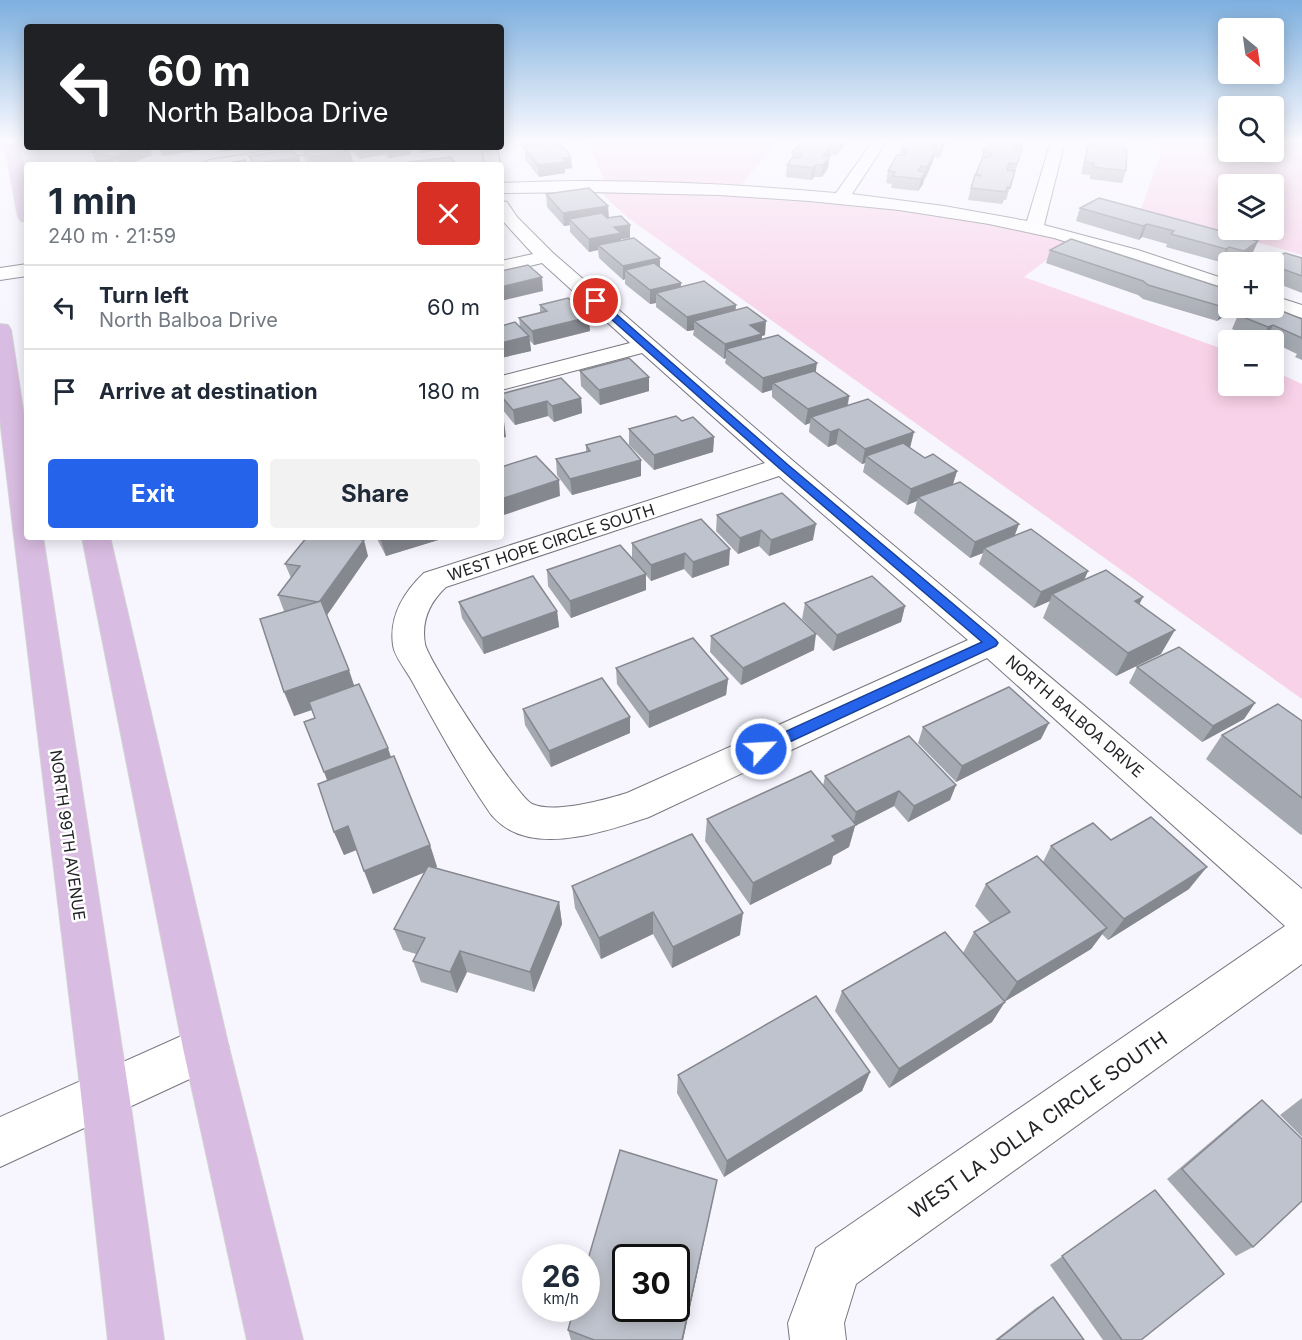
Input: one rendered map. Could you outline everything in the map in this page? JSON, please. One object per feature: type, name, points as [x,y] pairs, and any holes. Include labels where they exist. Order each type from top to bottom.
[{"type":"main road","name":"NORTH 99TH AVENUE","points":[[0,330],[24,505]]},
{"type":"main road","name":"NORTH 99TH AVENUE","points":[[29,540],[105,1094],[136,1340]]},
{"type":"main road","points":[[97,540],[206,1048],[275,1340]]},
{"type":"street","points":[[894,204],[1034,228],[1125,253],[1218,283]]},
{"type":"street","points":[[1034,228],[1041,204]]},
{"type":"street","name":"NORTH BALBOA DRIVE","points":[[504,210],[511,221],[546,257],[783,466],[991,643],[1302,915]]},
{"type":"street","points":[[504,266],[546,257]]},
{"type":"street","points":[[0,274],[24,270]]},
{"type":"street","points":[[1284,306],[1302,312]]},
{"type":"street","points":[[504,382],[646,345]]},
{"type":"street","name":"WEST HOPE CIRCLE SOUTH","points":[[783,466],[435,579],[420,594],[408,623],[410,647],[450,719],[503,802],[521,818],[546,823],[590,820],[636,806],[991,643]]},
{"type":"street","name":"WEST LA JOLLA CIRCLE SOUTH","points":[[818,1340],[816,1323],[835,1267],[1302,939]]},
{"type":"street","points":[[0,1142],[206,1048]]},
{"type":"shaded area","points":[[613,204],[879,204],[1075,238],[1024,277],[1218,347],[1218,396],[1284,396],[1284,376],[1302,384],[1302,699],[627,217]]},
{"type":"shaded area","points":[[1143,204],[1218,204],[1218,231],[1141,209]]},
{"type":"shaded area","points":[[1284,204],[1302,204],[1302,255],[1250,240],[1284,240]]},
{"type":"building","points":[[555,204],[605,204],[608,206],[563,213]]},
{"type":"building","points":[[1088,204],[1119,204],[1218,230],[1218,240],[1258,241],[1244,251],[1229,247],[1226,249],[1171,234],[1174,231],[1147,224],[1143,226],[1080,208]]},
{"type":"building","points":[[602,213],[607,218],[621,216],[630,225],[614,227],[621,233],[589,239],[569,219]]},
{"type":"building","points":[[634,238],[660,258],[623,266],[598,245]]},
{"type":"building","points":[[1071,239],[1218,286],[1218,306],[1148,285],[1143,281],[1050,250]]},
{"type":"building","points":[[1284,253],[1302,258],[1302,276],[1284,270]]},
{"type":"building","points":[[654,263],[681,283],[650,290],[625,270]]},
{"type":"building","points":[[528,265],[542,277],[504,286],[504,270]]},
{"type":"building","points":[[704,281],[736,305],[687,317],[656,293]]},
{"type":"building","points":[[568,298],[589,317],[532,331],[519,318],[547,311],[540,305]]},
{"type":"building","points":[[747,307],[766,321],[750,325],[762,334],[725,344],[694,321]]},
{"type":"building","points":[[1284,312],[1302,319],[1302,338],[1273,325],[1268,327],[1246,318],[1284,318]]},
{"type":"building","points":[[515,322],[529,336],[504,342],[504,325]]},
{"type":"building","points":[[778,335],[817,363],[763,378],[726,349]]},
{"type":"building","points":[[629,358],[649,377],[599,390],[580,371]]},
{"type":"building","points":[[814,371],[849,396],[808,409],[773,383]]},
{"type":"building","points":[[561,378],[581,398],[552,406],[547,401],[513,410],[504,400],[504,393]]},
{"type":"building","points":[[868,399],[914,432],[865,449],[839,429],[830,432],[811,417]]},
{"type":"building","points":[[676,416],[682,421],[693,417],[714,437],[654,455],[629,429]]},
{"type":"building","points":[[620,436],[641,460],[570,479],[556,459],[590,451],[586,445]]},
{"type":"building","points":[[903,443],[925,458],[933,454],[957,471],[911,489],[866,456]]},
{"type":"building","points":[[536,456],[559,480],[504,498],[504,466]]},
{"type":"building","points":[[960,482],[1019,524],[975,542],[918,497]]},
{"type":"building","points":[[782,493],[816,524],[771,540],[761,530],[740,538],[717,515]]},
{"type":"building","points":[[701,519],[730,549],[693,562],[685,553],[651,565],[632,543]]},
{"type":"building","points":[[1031,529],[1088,571],[1041,592],[984,548]]},
{"type":"building","points":[[305,540],[364,540],[318,602],[278,595],[300,566],[285,564]]},
{"type":"building","points":[[620,545],[646,574],[570,601],[547,570]]},
{"type":"building","points":[[1106,570],[1143,597],[1135,601],[1175,630],[1128,653],[1052,594]]},
{"type":"building","points":[[533,576],[557,611],[482,638],[459,602]]},
{"type":"building","points":[[872,576],[905,606],[837,635],[805,603]]},
{"type":"building","points":[[321,601],[349,670],[284,692],[260,619]]},
{"type":"building","points":[[784,603],[816,634],[743,668],[711,636]]},
{"type":"building","points":[[693,638],[728,679],[649,712],[616,668]]},
{"type":"building","points":[[1179,647],[1255,703],[1213,726],[1137,667]]},
{"type":"building","points":[[602,678],[630,717],[549,751],[523,709]]},
{"type":"building","points":[[359,684],[388,748],[324,772],[304,722],[315,718],[309,702]]},
{"type":"building","points":[[1009,687],[1049,723],[962,766],[923,727]]},
{"type":"building","points":[[1278,704],[1302,721],[1302,798],[1222,735]]},
{"type":"building","points":[[909,736],[956,785],[914,806],[899,791],[856,812],[825,776]]},
{"type":"building","points":[[394,756],[430,845],[364,871],[348,826],[334,832],[318,784]]},
{"type":"building","points":[[811,771],[856,825],[832,836],[836,841],[753,883],[707,819]]},
{"type":"building","points":[[1151,817],[1207,867],[1124,919],[1051,846],[1093,823],[1111,840]]},
{"type":"building","points":[[692,834],[743,913],[673,947],[653,912],[599,938],[572,886]]},
{"type":"building","points":[[1037,856],[1107,928],[1017,982],[974,932],[1010,912],[986,884]]},
{"type":"building","points":[[428,866],[559,902],[530,972],[460,951],[450,972],[413,961],[425,938],[394,929]]},
{"type":"building","points":[[945,932],[1005,1002],[899,1069],[842,991]]},
{"type":"building","points":[[816,996],[870,1072],[727,1161],[678,1075]]},
{"type":"building","points":[[1262,1100],[1302,1139],[1302,1201],[1253,1247],[1182,1169]]},
{"type":"building","points":[[620,1150],[717,1180],[690,1303],[690,1244],[612,1244],[612,1322],[686,1322],[682,1340],[594,1340],[568,1330],[570,1322],[600,1322],[600,1244],[592,1244]]},
{"type":"building","points":[[1155,1190],[1224,1274],[1141,1340],[1122,1340],[1062,1256]]},
{"type":"building","points":[[1053,1297],[1084,1340],[997,1340]]},
{"type":"route","points":[[596,301],[783,466],[991,643],[761,749]]}]
